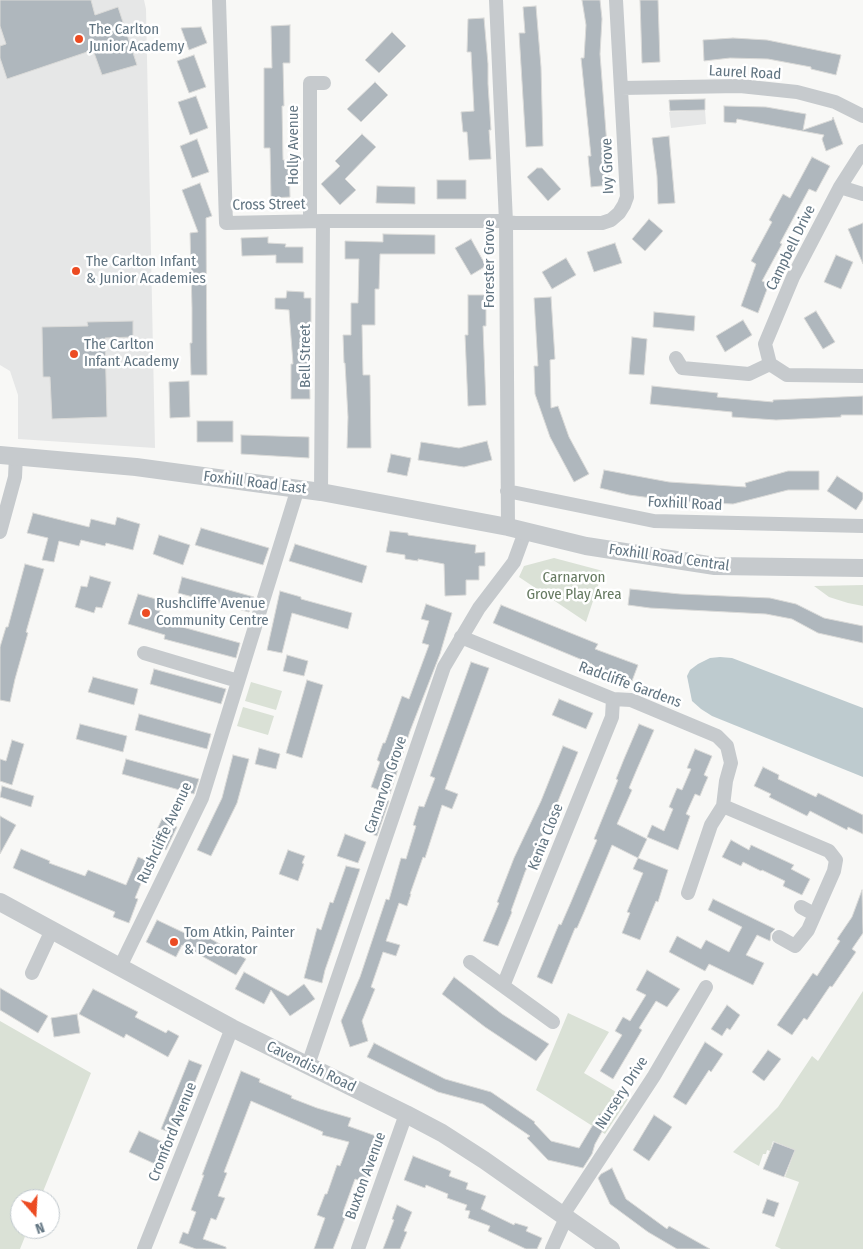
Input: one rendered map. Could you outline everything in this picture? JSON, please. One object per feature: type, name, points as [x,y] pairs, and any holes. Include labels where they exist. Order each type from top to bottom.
[{"type":"street","name":"Cross Street","points":[[219,0],[226,223],[317,221],[506,222]]},
{"type":"street","name":"Forester Grove","points":[[496,0],[506,222],[508,527]]},
{"type":"street","name":"Ivy Grove","points":[[506,222],[602,223],[611,220],[619,213],[627,197],[616,0]]},
{"type":"street","name":"Holly Avenue","points":[[317,221],[310,83],[324,84]]},
{"type":"street","name":"Laurel Road","points":[[621,88],[740,86],[797,92],[835,102],[863,116]]},
{"type":"street","name":"Campbell Drive","points":[[770,364],[765,344],[793,277],[840,187],[863,151]]},
{"type":"street","points":[[840,187],[863,194]]},
{"type":"street","name":"Bell Street","points":[[317,221],[322,492]]},
{"type":"street","points":[[676,358],[682,368],[749,374],[770,364],[787,375],[863,376]]},
{"type":"street","points":[[0,532],[15,477],[8,455]]},
{"type":"street","name":"Foxhill Road East","points":[[8,455],[136,467],[298,488],[508,527]]},
{"type":"street","name":"Rushcliffe Avenue","points":[[120,967],[202,798],[298,488]]},
{"type":"street","name":"Foxhill Road","points":[[507,491],[654,521],[863,526]]},
{"type":"street","name":"Foxhill Road Central","points":[[508,527],[586,546],[715,566],[863,568]]},
{"type":"street","name":"Carnarvon Grove","points":[[308,1065],[444,667],[479,608],[514,562],[525,532]]},
{"type":"street","name":"Radcliffe Gardens","points":[[461,637],[613,699],[631,700],[717,736],[727,746],[731,763],[726,781],[723,806],[711,825],[688,893]]},
{"type":"street","points":[[144,653],[238,680]]},
{"type":"street","name":"Kenia Close","points":[[503,986],[612,717],[613,699]]},
{"type":"street","points":[[723,806],[829,851],[836,860],[834,871],[808,930],[796,946],[779,937]]},
{"type":"street","name":"Cavendish Road","points":[[0,902],[232,1028],[443,1134],[484,1160],[611,1249]]},
{"type":"street","points":[[801,907],[814,914]]},
{"type":"street","points":[[33,973],[52,930]]},
{"type":"street","points":[[470,962],[553,1022]]},
{"type":"street","name":"Nursery Drive","points":[[552,1249],[564,1217],[654,1076],[706,987]]},
{"type":"street","name":"Cromford Avenue","points":[[144,1249],[232,1028]]},
{"type":"street","name":"Buxton Avenue","points":[[358,1249],[406,1114]]},
{"type":"shaded area","name":"The Carlton Infant & Junior Academies","points":[[0,0],[144,0],[146,9],[155,448],[18,439],[18,395],[10,371],[0,365]]},
{"type":"shaded area","points":[[705,110],[706,124],[671,128],[669,112]]},
{"type":"shaded area","points":[[710,658],[732,658],[863,708],[863,777],[712,716],[701,709],[692,701],[687,676],[690,670],[698,664]]},
{"type":"green space","name":"Carnarvon Grove Play Area","points":[[554,558],[603,571],[586,622],[519,577],[524,566]]},
{"type":"green space","points":[[863,585],[863,606],[829,597],[814,586]]},
{"type":"green space","points":[[251,682],[282,691],[276,710],[245,701]]},
{"type":"green space","points":[[243,707],[274,716],[268,735],[237,726]]},
{"type":"green space","points":[[863,991],[863,1249],[781,1249],[775,1246],[799,1182],[785,1177],[795,1150],[773,1141],[770,1151],[767,1150],[766,1154],[763,1154],[759,1166],[733,1152],[778,1107],[812,1056],[818,1061]]},
{"type":"green space","points":[[568,1013],[609,1032],[584,1073],[628,1099],[605,1134],[536,1090]]},
{"type":"green space","points":[[0,1021],[91,1073],[44,1189],[10,1189],[10,1239],[24,1239],[20,1249],[0,1249]]},
{"type":"building","name":"The Carlton Junior Academy","points":[[0,0],[91,0],[95,15],[118,7],[137,65],[102,75],[93,50],[7,79],[0,58],[0,46],[6,44],[0,26]]},
{"type":"building","points":[[582,0],[600,0],[602,19],[600,54],[610,185],[591,187],[588,156],[591,156],[581,58],[584,58],[586,25]]},
{"type":"building","points":[[640,0],[658,0],[660,62],[642,63]]},
{"type":"building","points":[[536,6],[541,67],[543,146],[526,147],[519,33],[525,33],[523,7]]},
{"type":"building","points":[[484,18],[488,64],[491,159],[469,160],[467,132],[463,132],[461,112],[474,111],[471,52],[467,52],[468,19]]},
{"type":"building","points":[[290,25],[290,63],[283,63],[284,106],[282,106],[283,160],[289,160],[290,197],[271,198],[270,148],[264,148],[264,68],[272,68],[271,26]]},
{"type":"building","points":[[201,27],[207,43],[189,50],[181,28]]},
{"type":"building","points":[[392,32],[406,46],[379,73],[365,60]]},
{"type":"building","points":[[733,38],[767,40],[841,55],[836,75],[811,69],[811,67],[768,59],[730,58],[704,61],[703,40]]},
{"type":"building","points":[[194,55],[206,87],[189,93],[177,61]]},
{"type":"building","points":[[375,82],[388,95],[361,122],[347,109]]},
{"type":"building","points":[[196,96],[208,128],[190,135],[178,102]]},
{"type":"building","points":[[705,99],[705,110],[670,111],[669,100]]},
{"type":"building","points":[[724,106],[766,107],[806,114],[803,130],[832,120],[833,117],[843,144],[826,151],[822,139],[824,135],[737,119],[736,123],[724,122]]},
{"type":"building","points":[[362,134],[376,147],[345,179],[356,190],[340,205],[321,184],[340,166],[335,161]]},
{"type":"building","points":[[669,136],[675,203],[658,204],[657,176],[652,138]]},
{"type":"building","points":[[197,139],[209,172],[192,178],[180,146]]},
{"type":"building","points":[[812,157],[830,166],[816,192],[809,189],[780,243],[782,244],[762,281],[769,284],[758,313],[741,306],[756,264],[751,261],[772,222],[769,220],[783,194],[790,198]]},
{"type":"building","points":[[537,168],[542,168],[561,189],[548,201],[527,177]]},
{"type":"building","points":[[437,180],[466,180],[466,199],[437,199]]},
{"type":"building","points":[[200,183],[212,216],[206,218],[207,375],[191,375],[190,233],[198,232],[182,190]]},
{"type":"building","points":[[377,186],[415,187],[415,204],[376,203]]},
{"type":"building","points":[[649,219],[663,231],[645,251],[632,239]]},
{"type":"building","points":[[863,223],[863,264],[848,229]]},
{"type":"building","points":[[383,234],[435,235],[435,254],[380,254],[379,289],[375,289],[375,325],[362,325],[363,375],[370,375],[371,448],[347,448],[348,417],[343,335],[351,335],[351,303],[358,303],[359,259],[345,259],[345,241],[383,242]]},
{"type":"building","points":[[268,237],[268,243],[286,244],[285,247],[303,247],[303,263],[276,263],[276,255],[242,256],[241,238]]},
{"type":"building","points":[[471,239],[486,266],[471,275],[455,248]]},
{"type":"building","points":[[615,243],[622,263],[594,272],[587,252]]},
{"type":"building","points":[[836,255],[853,262],[841,289],[824,282]]},
{"type":"building","points":[[566,258],[576,275],[552,289],[542,272]]},
{"type":"building","points":[[287,291],[304,292],[304,298],[311,298],[311,331],[309,331],[310,399],[291,399],[291,364],[293,364],[289,310],[275,309],[275,298],[286,298]]},
{"type":"building","points":[[468,295],[486,295],[486,326],[483,326],[486,405],[468,406],[465,335],[468,335]]},
{"type":"building","points":[[551,297],[555,359],[550,360],[551,408],[558,406],[569,437],[589,474],[574,482],[550,437],[535,394],[534,366],[538,366],[534,298]]},
{"type":"building","points":[[816,311],[835,342],[823,349],[804,318]]},
{"type":"building","points":[[654,312],[695,316],[694,331],[653,327]]},
{"type":"building","points":[[743,320],[752,335],[725,352],[716,336]]},
{"type":"building","name":"The Carlton Infant Academy","points":[[133,321],[133,337],[105,338],[107,417],[52,419],[50,377],[43,377],[42,327],[88,326],[87,322]]},
{"type":"building","points":[[632,337],[647,339],[644,375],[629,374]]},
{"type":"building","points":[[189,381],[190,417],[170,418],[169,382]]},
{"type":"building","points":[[652,386],[718,393],[717,397],[773,402],[773,400],[863,396],[863,415],[776,420],[732,417],[732,412],[650,404]]},
{"type":"building","points":[[197,421],[233,421],[233,442],[197,442]]},
{"type":"building","points":[[241,435],[309,437],[309,458],[241,454]]},
{"type":"building","points":[[487,441],[492,460],[464,467],[418,460],[421,442],[459,448]]},
{"type":"building","points":[[391,454],[411,458],[407,476],[387,472]]},
{"type":"building","points":[[604,470],[669,482],[746,487],[745,483],[788,471],[819,471],[819,490],[788,490],[733,504],[674,501],[629,495],[600,488]]},
{"type":"building","points":[[837,476],[863,493],[863,499],[856,510],[827,491]]},
{"type":"building","points":[[33,513],[89,527],[91,519],[115,525],[117,517],[140,524],[133,550],[106,543],[105,546],[81,540],[79,546],[59,541],[54,562],[42,560],[48,538],[27,533]]},
{"type":"building","points":[[201,528],[269,548],[263,565],[195,545]]},
{"type":"building","points":[[390,531],[476,545],[475,553],[485,552],[485,566],[479,566],[479,580],[466,580],[466,595],[445,596],[444,564],[418,559],[418,561],[405,559],[405,555],[386,552]]},
{"type":"building","points":[[159,535],[190,545],[183,565],[153,554]]},
{"type":"building","points":[[295,544],[367,566],[362,583],[289,561]]},
{"type":"building","points":[[25,564],[44,569],[26,632],[28,633],[10,702],[0,700],[0,647],[6,627],[8,627]]},
{"type":"building","points":[[90,576],[111,582],[102,608],[96,607],[94,613],[75,607],[81,586],[87,587]]},
{"type":"building","points":[[182,577],[254,597],[249,612],[178,593]]},
{"type":"building","points":[[630,589],[680,594],[770,598],[796,604],[824,618],[863,626],[863,643],[818,633],[792,619],[766,614],[650,608],[628,605]]},
{"type":"building","points":[[280,591],[301,597],[301,599],[352,613],[348,629],[292,613],[282,653],[267,650]]},
{"type":"building","points":[[138,594],[163,601],[157,620],[240,643],[236,658],[164,639],[165,635],[128,624]]},
{"type":"building","points":[[426,604],[452,613],[440,654],[410,731],[390,794],[371,787],[380,762],[377,760],[402,696],[409,699],[429,645],[422,643],[429,621],[421,619]]},
{"type":"building","points":[[501,605],[598,644],[595,649],[638,665],[632,681],[592,666],[592,664],[493,623]]},
{"type":"building","points":[[287,655],[308,661],[304,676],[283,671]]},
{"type":"building","points":[[471,662],[489,668],[445,789],[458,794],[452,809],[442,805],[407,906],[399,903],[386,941],[400,945],[396,956],[383,952],[371,987],[375,989],[362,1021],[368,1041],[350,1047],[341,1021],[360,977],[386,899],[389,900],[401,858],[406,859],[416,826],[413,825],[419,806],[424,807],[435,778],[430,776]]},
{"type":"building","points":[[154,669],[226,689],[221,704],[150,684]]},
{"type":"building","points":[[93,677],[138,689],[134,705],[88,692]]},
{"type":"building","points":[[307,680],[323,685],[302,758],[286,753]]},
{"type":"building","points":[[559,699],[593,713],[586,729],[552,715]]},
{"type":"building","points":[[139,714],[211,734],[207,749],[135,730]]},
{"type":"building","points":[[80,724],[127,736],[123,752],[76,739]]},
{"type":"building","points":[[639,724],[654,730],[629,788],[632,790],[617,824],[647,839],[638,858],[612,845],[552,984],[537,977],[597,840],[594,839]]},
{"type":"building","points":[[12,740],[24,744],[12,785],[0,781],[0,759],[6,761]]},
{"type":"building","points":[[563,746],[578,752],[554,811],[525,872],[498,946],[483,941],[499,903],[497,902],[514,858],[541,801]]},
{"type":"building","points":[[259,748],[280,754],[276,769],[255,764]]},
{"type":"building","points":[[695,749],[712,756],[704,775],[708,777],[700,796],[695,794],[686,814],[690,816],[678,850],[647,837],[652,825],[664,831],[673,809],[669,807],[677,788],[682,790],[691,769],[687,768]]},
{"type":"building","points":[[233,755],[249,759],[237,803],[211,856],[197,850],[222,798]]},
{"type":"building","points":[[126,759],[199,779],[194,794],[122,774]]},
{"type":"building","points":[[763,767],[779,775],[778,779],[816,797],[818,793],[863,815],[863,834],[848,827],[847,830],[810,811],[807,816],[769,797],[771,794],[754,786]]},
{"type":"building","points":[[2,786],[34,796],[31,807],[0,797]]},
{"type":"building","points":[[378,797],[389,801],[377,836],[366,832]]},
{"type":"building","points":[[0,816],[16,825],[0,854]]},
{"type":"building","points":[[162,819],[177,827],[166,850],[151,842]]},
{"type":"building","points":[[345,834],[366,842],[358,863],[337,856]]},
{"type":"building","points":[[731,840],[749,850],[751,845],[794,865],[791,869],[810,879],[802,895],[783,886],[785,881],[762,870],[743,862],[741,866],[722,857]]},
{"type":"building","points":[[21,849],[50,861],[49,863],[85,876],[88,870],[126,885],[138,857],[150,862],[135,898],[138,899],[129,923],[113,917],[115,912],[13,868]]},
{"type":"building","points":[[288,850],[305,856],[298,881],[279,874]]},
{"type":"building","points":[[638,858],[668,870],[658,902],[656,901],[640,940],[622,933],[630,913],[627,912],[643,873],[633,869]]},
{"type":"building","points":[[346,866],[360,869],[322,983],[304,978],[317,928],[321,930],[330,902],[333,903]]},
{"type":"building","points":[[862,890],[863,933],[852,949],[856,952],[807,1020],[804,1018],[792,1035],[777,1025],[813,973],[817,976],[840,941],[837,939],[852,917]]},
{"type":"building","points":[[713,899],[775,929],[771,933],[770,941],[757,935],[746,955],[764,963],[753,985],[709,964],[705,971],[669,952],[677,936],[701,949],[706,940],[729,952],[742,927],[708,910]]},
{"type":"building","points":[[157,920],[193,937],[197,931],[246,959],[236,975],[182,945],[176,957],[146,942]]},
{"type":"building","points":[[647,970],[680,989],[667,1007],[656,1001],[639,1028],[642,1030],[613,1079],[600,1071],[622,1035],[615,1031],[623,1017],[630,1021],[646,995],[636,990]]},
{"type":"building","points":[[244,972],[288,996],[304,984],[315,999],[290,1016],[271,990],[264,1004],[235,989]]},
{"type":"building","points":[[454,977],[502,1014],[549,1044],[536,1061],[485,1027],[442,994]]},
{"type":"building","points":[[0,988],[48,1016],[38,1033],[0,1010]]},
{"type":"building","points":[[93,989],[138,1012],[135,1017],[166,1033],[168,1030],[179,1036],[168,1057],[126,1034],[124,1038],[79,1014]]},
{"type":"building","points":[[727,1005],[740,1015],[730,1030],[727,1028],[722,1036],[711,1029]]},
{"type":"building","points":[[77,1014],[80,1033],[54,1037],[51,1018]]},
{"type":"building","points":[[705,1042],[723,1054],[711,1072],[709,1070],[686,1105],[673,1097]]},
{"type":"building","points":[[374,1043],[445,1079],[491,1092],[535,1122],[551,1141],[579,1148],[600,1113],[609,1119],[583,1168],[548,1160],[527,1138],[530,1136],[483,1104],[438,1092],[367,1057]]},
{"type":"building","points":[[768,1050],[781,1059],[764,1081],[752,1072]]},
{"type":"building","points":[[189,1060],[202,1065],[174,1134],[161,1129]]},
{"type":"building","points":[[241,1071],[260,1079],[259,1082],[292,1096],[291,1098],[351,1118],[348,1126],[376,1136],[370,1153],[378,1156],[369,1184],[355,1179],[343,1212],[347,1213],[333,1249],[314,1249],[325,1218],[317,1215],[337,1165],[340,1166],[349,1142],[322,1135],[323,1132],[251,1101],[224,1172],[227,1173],[218,1196],[225,1198],[216,1220],[211,1218],[203,1239],[226,1247],[226,1249],[196,1249],[179,1243],[183,1232],[188,1234],[196,1212],[191,1210],[204,1175],[202,1175]]},
{"type":"building","points":[[654,1115],[672,1127],[649,1161],[633,1150]]},
{"type":"building","points":[[139,1131],[165,1143],[155,1164],[129,1152]]},
{"type":"building","points":[[774,1142],[795,1150],[784,1177],[763,1169]]},
{"type":"building","points":[[413,1156],[451,1171],[449,1176],[468,1183],[466,1189],[486,1196],[481,1209],[514,1225],[515,1223],[528,1227],[526,1231],[542,1238],[537,1249],[526,1249],[488,1231],[490,1226],[468,1218],[470,1211],[465,1210],[467,1205],[447,1198],[448,1194],[426,1185],[425,1188],[404,1180]]},
{"type":"building","points":[[612,1168],[626,1199],[667,1229],[669,1226],[710,1249],[677,1249],[648,1232],[610,1204],[598,1178],[601,1174]]},
{"type":"building","points":[[767,1199],[779,1203],[774,1217],[762,1213]]},
{"type":"building","points":[[397,1205],[412,1212],[404,1231],[407,1232],[400,1249],[383,1249],[394,1220],[392,1219]]},
{"type":"place","name":"The Carlton Junior Academy","points":[[79,39]]},
{"type":"place","name":"The Carlton Infant & Junior Academies","points":[[76,271]]},
{"type":"place","name":"The Carlton Infant Academy","points":[[74,354]]},
{"type":"place","name":"Rushcliffe Avenue Community Centre","points":[[146,613]]},
{"type":"place","name":"Tom Atkin, Painter & Decorator","points":[[174,942]]}]
